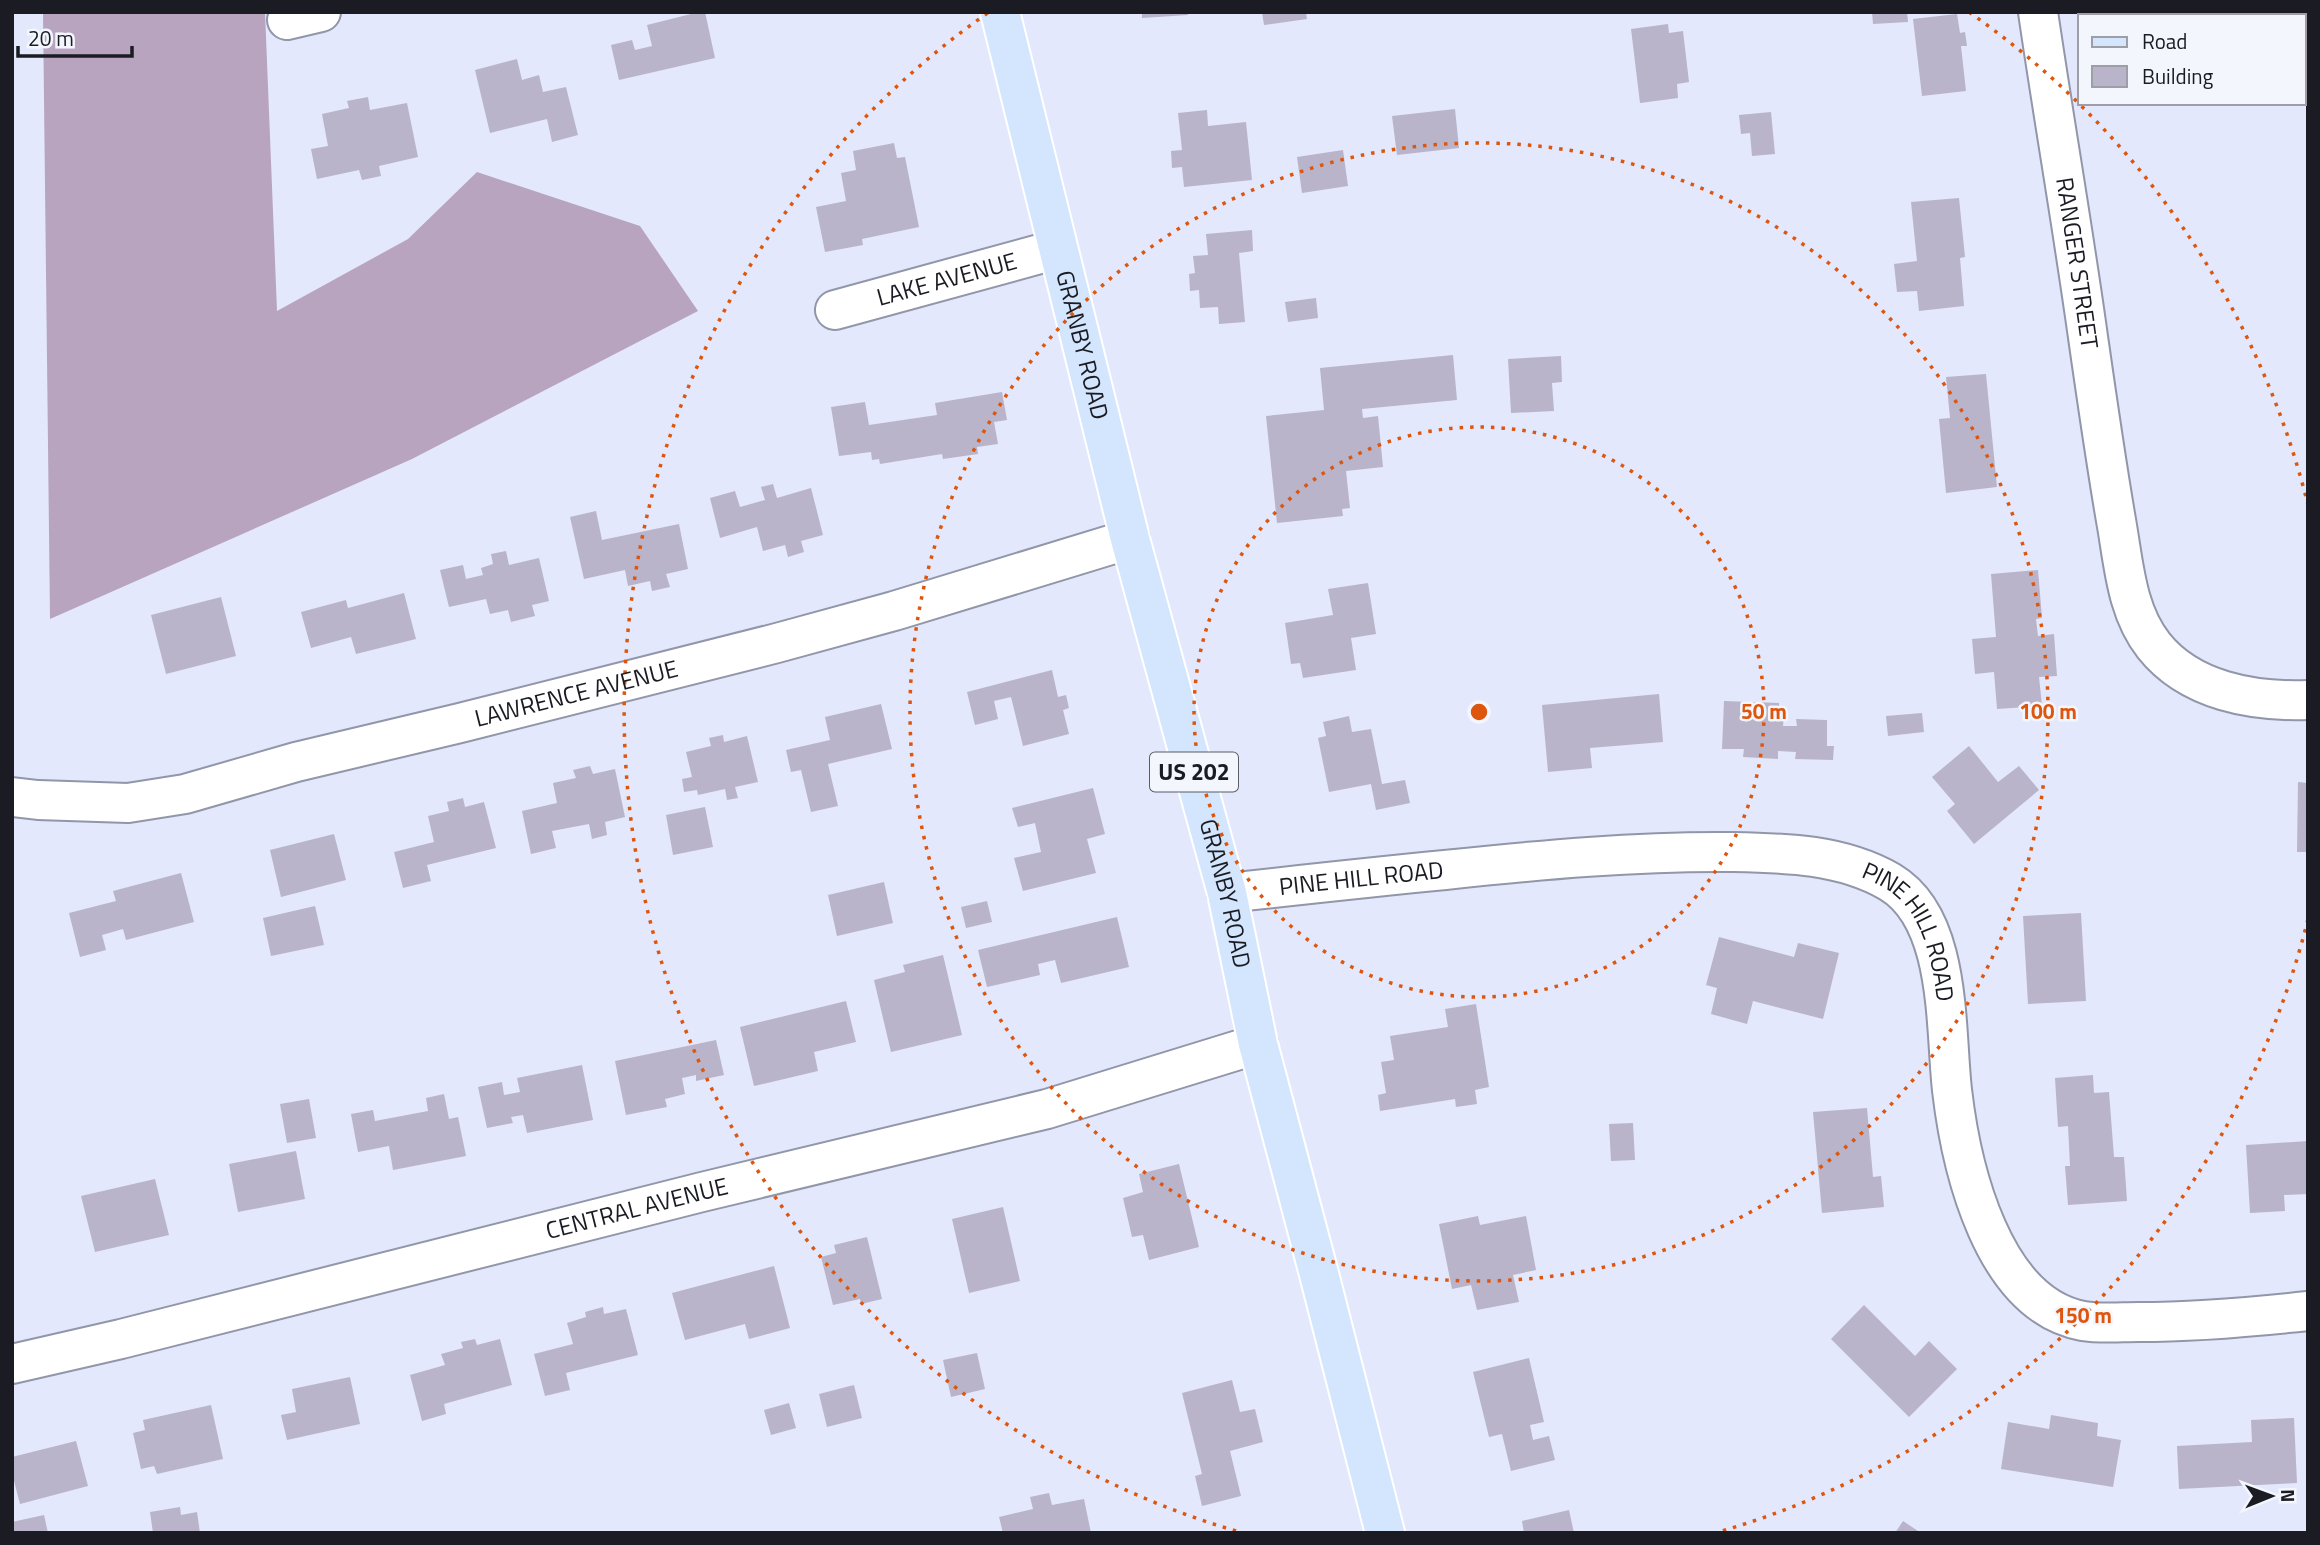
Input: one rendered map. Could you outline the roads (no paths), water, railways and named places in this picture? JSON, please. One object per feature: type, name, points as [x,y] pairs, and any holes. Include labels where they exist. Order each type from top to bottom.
[{"type":"main road","name":"GRANBY ROAD","points":[[1000,12],[1130,539],[1227,893],[1258,1044],[1385,1533]]},
{"type":"street","name":"RANGER STREET","points":[[2038,12],[2129,597],[2142,629],[2168,662],[2184,674],[2206,685],[2254,697],[2308,700]]},
{"type":"street","name":"LAKE AVENUE","points":[[835,310],[1058,249]]},
{"type":"street","name":"LAWRENCE AVENUE","points":[[12,797],[128,803],[185,793],[296,762],[540,704],[790,640],[1130,539]]},
{"type":"street","name":"PINE HILL ROAD","points":[[1227,893],[1509,863],[1684,852],[1808,855],[1867,871],[1912,898],[1924,920],[1941,970],[1947,1010],[1952,1092],[1963,1153],[1979,1210],[1989,1237],[2003,1261],[2034,1297],[2053,1311],[2082,1321],[2185,1322],[2308,1311]]},
{"type":"street","name":"CENTRAL AVENUE","points":[[12,1364],[147,1333],[715,1189],[1046,1109],[1258,1044]]}]
